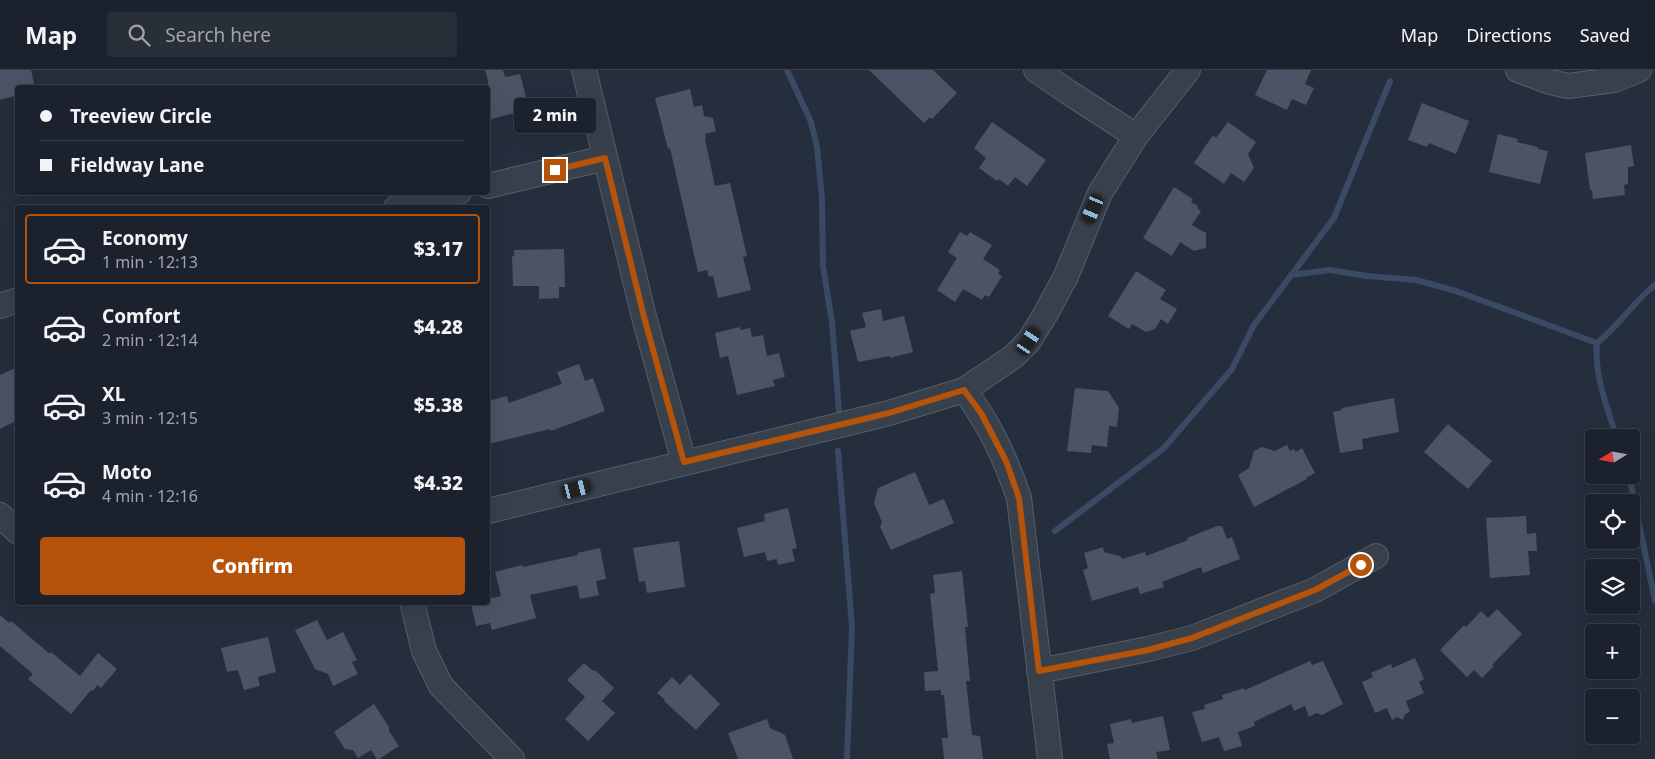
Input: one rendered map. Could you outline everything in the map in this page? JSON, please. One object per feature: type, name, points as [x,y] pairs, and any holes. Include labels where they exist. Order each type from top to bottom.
[{"type":"street","points":[[584,70],[644,317],[684,462]]},
{"type":"street","points":[[1036,70],[1136,136]]},
{"type":"street","points":[[490,510],[889,413],[964,390],[1013,357],[1029,341],[1066,276],[1100,193],[1136,136],[1188,70]]},
{"type":"street","points":[[1518,70],[1550,82],[1568,86],[1614,80],[1639,70]]},
{"type":"street","points":[[490,186],[605,158]]},
{"type":"street","points":[[408,205],[447,195]]},
{"type":"street","points":[[0,306],[15,301]]},
{"type":"street","points":[[964,390],[981,413],[1006,461],[1019,498],[1050,759]]},
{"type":"street","points":[[0,515],[15,529]]},
{"type":"street","points":[[1039,671],[1148,650],[1192,638],[1315,590],[1376,556]]},
{"type":"street","points":[[413,605],[424,651],[441,686],[512,759]]},
{"type":"building","points":[[0,70],[31,70],[34,85],[15,85],[15,96],[0,100]]},
{"type":"building","points":[[485,70],[503,70],[505,77],[520,74],[529,109],[490,119],[490,85],[488,85]]},
{"type":"building","points":[[869,70],[933,70],[957,93],[932,119],[930,117],[924,123]]},
{"type":"building","points":[[1267,70],[1311,70],[1305,84],[1314,88],[1306,105],[1292,99],[1287,110],[1255,95]]},
{"type":"building","points":[[690,89],[694,107],[702,105],[704,116],[713,118],[716,131],[705,134],[705,139],[715,186],[730,183],[747,256],[743,257],[751,290],[718,298],[713,276],[709,277],[707,270],[698,272],[670,148],[668,149],[655,98]]},
{"type":"building","points":[[1422,103],[1469,121],[1456,154],[1429,143],[1427,147],[1408,140]]},
{"type":"building","points":[[992,122],[1046,160],[1027,186],[1015,177],[1008,186],[999,179],[997,181],[979,168],[986,158],[974,148]]},
{"type":"building","points":[[1228,122],[1256,142],[1248,154],[1254,168],[1244,182],[1231,173],[1224,184],[1194,163],[1213,135],[1216,138]]},
{"type":"building","points":[[1498,134],[1518,139],[1517,142],[1548,151],[1540,184],[1489,172]]},
{"type":"building","points":[[1631,145],[1634,166],[1628,167],[1628,184],[1624,185],[1625,195],[1593,199],[1585,153]]},
{"type":"building","points":[[1174,187],[1193,199],[1191,202],[1198,206],[1197,208],[1201,211],[1192,225],[1206,233],[1206,248],[1194,251],[1180,242],[1172,256],[1143,238]]},
{"type":"building","points":[[960,232],[967,236],[970,232],[992,245],[983,259],[1000,270],[998,274],[1002,276],[989,297],[985,295],[982,300],[963,289],[955,302],[937,290],[957,258],[948,252]]},
{"type":"building","points":[[564,249],[565,287],[559,287],[559,298],[539,299],[539,286],[513,286],[512,256],[514,256],[514,250]]},
{"type":"building","points":[[1136,271],[1166,290],[1160,299],[1177,309],[1168,324],[1161,319],[1155,329],[1146,332],[1132,324],[1129,329],[1108,316]]},
{"type":"building","points":[[881,309],[883,321],[904,316],[913,352],[890,358],[890,356],[858,362],[850,331],[866,327],[862,313]]},
{"type":"building","points":[[740,327],[741,330],[750,328],[752,337],[763,335],[767,356],[779,353],[785,377],[773,380],[775,386],[737,395],[728,356],[720,358],[715,333]]},
{"type":"building","points":[[579,364],[585,381],[593,378],[605,411],[551,431],[550,429],[490,444],[490,400],[507,396],[509,403],[562,384],[557,372]]},
{"type":"building","points":[[15,368],[15,422],[0,429],[0,375]]},
{"type":"building","points":[[1075,388],[1108,391],[1119,408],[1117,427],[1109,426],[1107,447],[1092,445],[1091,453],[1067,451]]},
{"type":"building","points":[[1394,398],[1399,432],[1362,439],[1363,449],[1340,453],[1333,412],[1342,410],[1342,408]]},
{"type":"building","points":[[1448,424],[1492,461],[1468,489],[1424,452]]},
{"type":"building","points":[[1287,445],[1290,451],[1294,449],[1296,452],[1302,448],[1315,473],[1254,507],[1238,475],[1249,468],[1254,451],[1262,447],[1275,451]]},
{"type":"building","points":[[915,472],[929,505],[944,499],[954,523],[891,550],[880,527],[882,522],[874,503],[878,488]]},
{"type":"building","points":[[788,508],[797,548],[792,549],[795,561],[778,565],[777,559],[767,561],[765,552],[744,557],[737,528],[765,521],[764,514]]},
{"type":"building","points":[[1526,516],[1527,534],[1536,533],[1537,551],[1528,551],[1530,575],[1490,578],[1486,518]]},
{"type":"building","points":[[1217,526],[1222,526],[1227,539],[1232,537],[1240,559],[1203,573],[1201,567],[1162,582],[1164,587],[1140,594],[1138,587],[1092,601],[1083,570],[1088,568],[1084,553],[1103,547],[1104,552],[1120,556],[1122,559],[1145,552],[1146,556],[1188,540],[1187,538]]},
{"type":"building","points":[[679,541],[685,587],[647,593],[645,581],[639,582],[633,548]]},
{"type":"building","points":[[600,548],[606,579],[596,581],[599,595],[580,599],[577,585],[530,595],[536,618],[492,630],[490,623],[476,626],[471,605],[490,605],[490,599],[501,596],[495,572],[578,555],[577,553]]},
{"type":"building","points":[[962,571],[968,627],[965,627],[970,681],[966,681],[972,735],[980,736],[983,759],[944,759],[942,738],[948,738],[944,695],[941,695],[941,690],[925,691],[924,672],[938,671],[930,594],[935,593],[933,575]]},
{"type":"building","points":[[1497,609],[1522,634],[1482,678],[1474,670],[1467,677],[1440,650],[1464,625],[1466,627],[1481,611],[1488,618]]},
{"type":"building","points":[[0,615],[9,623],[11,621],[80,676],[98,653],[117,669],[101,688],[97,685],[93,691],[91,690],[71,714],[28,679],[33,674],[0,646]]},
{"type":"building","points":[[317,620],[327,640],[343,632],[357,660],[352,662],[358,674],[333,686],[328,674],[315,669],[295,630]]},
{"type":"building","points":[[268,637],[276,672],[258,677],[260,686],[244,690],[238,670],[227,672],[221,648]]},
{"type":"building","points":[[1415,658],[1424,679],[1419,682],[1424,693],[1406,701],[1410,712],[1405,714],[1403,720],[1397,717],[1392,720],[1387,708],[1375,713],[1362,682],[1373,677],[1371,673],[1391,664],[1392,668]]},
{"type":"building","points":[[1310,661],[1312,665],[1323,661],[1343,704],[1322,715],[1316,713],[1309,717],[1305,706],[1294,711],[1291,704],[1254,722],[1255,726],[1238,732],[1242,746],[1224,751],[1219,737],[1202,742],[1192,712],[1205,709],[1204,705],[1223,699],[1222,695],[1244,688],[1245,690]]},
{"type":"building","points":[[584,663],[593,671],[595,670],[614,688],[602,701],[615,713],[588,741],[565,719],[585,697],[567,680]]},
{"type":"building","points":[[690,674],[720,704],[696,730],[657,693],[672,677],[680,685]]},
{"type":"building","points":[[374,704],[399,746],[379,759],[371,750],[358,758],[353,750],[345,749],[334,732]]},
{"type":"building","points":[[1163,716],[1170,750],[1156,752],[1158,759],[1110,759],[1107,744],[1114,743],[1110,724],[1131,719],[1132,723]]},
{"type":"building","points":[[767,719],[770,728],[785,735],[793,759],[738,759],[728,733]]},
{"type":"waterway","points":[[787,70],[811,122],[817,147],[822,198],[823,266],[832,322],[839,411]]},
{"type":"waterway","points":[[1055,531],[1163,449],[1232,369],[1254,325],[1334,218],[1390,81]]},
{"type":"waterway","points":[[1291,275],[1330,270],[1367,276],[1416,280],[1456,291],[1597,343]]},
{"type":"waterway","points":[[1614,429],[1599,379],[1597,343],[1655,285]]},
{"type":"waterway","points":[[838,451],[852,627],[847,759]]},
{"type":"waterway","points":[[1631,484],[1655,601]]},
{"type":"route","points":[[555,170],[605,158],[644,317],[684,462],[889,413],[964,390],[981,413],[1006,461],[1019,498],[1039,671],[1148,650],[1192,638],[1315,590],[1361,565]]}]
